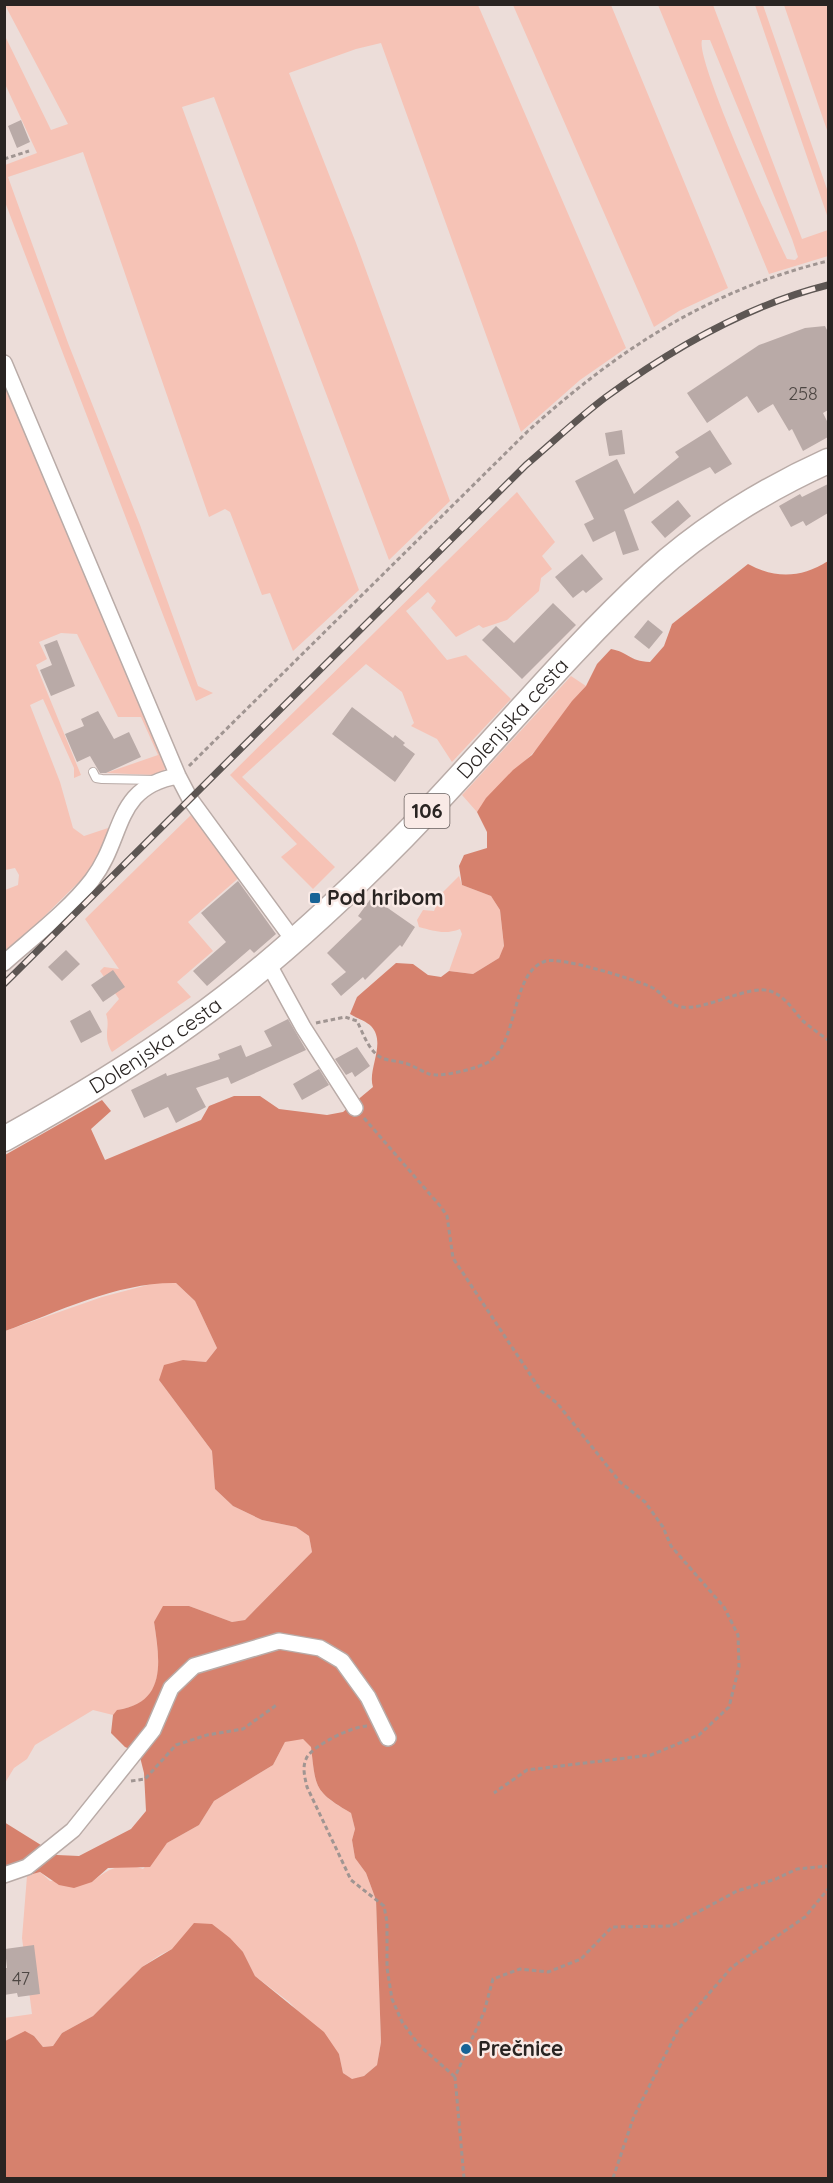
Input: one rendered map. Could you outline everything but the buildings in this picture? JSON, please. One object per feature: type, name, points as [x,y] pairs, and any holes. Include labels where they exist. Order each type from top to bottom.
[{"type":"main road","name":"Dolenjska cesta","points":[[4,1139],[187,1026],[268,963],[404,836],[596,630],[653,573],[706,532],[770,491],[828,461]]},
{"type":"street","points":[[4,363],[178,776],[190,799],[294,941]]},
{"type":"street","points":[[4,963],[91,881],[104,861],[129,804],[142,788],[159,780],[178,776]]},
{"type":"street","points":[[268,963],[303,1027],[355,1108]]},
{"type":"street","points":[[4,1875],[27,1867],[73,1830],[153,1730],[171,1688],[194,1666],[279,1641],[320,1648],[342,1661],[368,1697],[384,1732]]},
{"type":"lane","points":[[93,772],[96,778],[102,779],[159,780]]},
{"type":"path","points":[[4,159],[29,151]]},
{"type":"path","points":[[178,776],[519,439],[570,393],[687,312],[755,282],[828,261]]},
{"type":"path","points":[[303,1027],[320,1021],[349,1017],[357,1021],[369,1045],[381,1058],[408,1063],[431,1075],[475,1069],[492,1060],[507,1038],[522,988],[530,972],[544,962],[561,959],[653,988],[665,1000],[682,1007],[726,1000],[752,991],[769,991],[792,1006],[803,1021],[828,1040]]},
{"type":"path","points":[[355,1108],[447,1216],[453,1258],[541,1391],[564,1411],[620,1482],[645,1502],[663,1527],[671,1546],[724,1607],[738,1635],[739,1666],[729,1707],[699,1736],[651,1755],[527,1770],[494,1793]]},
{"type":"path","points":[[111,1785],[145,1779],[176,1745],[207,1735],[243,1729],[278,1704]]},
{"type":"path","points":[[384,1732],[356,1726],[317,1747],[306,1758],[304,1772],[307,1787],[351,1880],[384,1906],[387,1922],[387,1968],[390,1989],[402,2022],[419,2045],[455,2077]]},
{"type":"path","points":[[464,2178],[455,2077],[484,2012],[493,1979],[520,1969],[548,1972],[581,1959],[612,1927],[672,1926],[737,1890],[776,1879],[797,1869],[828,1866]]},
{"type":"path","points":[[614,2178],[634,2116],[679,2028],[732,1967],[805,1917],[828,1889]]},
{"type":"shaded area","points":[[5,5],[478,5],[626,348],[580,380],[521,432],[381,43],[356,49],[289,73],[356,243],[450,501],[389,560],[214,97],[182,107],[359,590],[293,651],[270,593],[262,595],[230,512],[225,509],[209,517],[83,152],[8,177],[68,343],[140,525],[198,686],[213,693],[196,701],[5,202],[5,165],[37,153],[5,84],[5,36],[51,130],[68,124]]},
{"type":"shaded area","points":[[513,5],[611,5],[728,288],[679,311],[654,327]]},
{"type":"shaded area","points":[[658,5],[713,5],[802,239],[828,230],[828,256],[769,274]],"holes":[[[702,40],[710,40],[792,239],[798,257],[795,260],[787,259],[722,110],[703,54]]]},
{"type":"shaded area","points":[[755,5],[763,5],[828,192],[828,218]]},
{"type":"shaded area","points":[[784,5],[828,5],[828,133]]},
{"type":"shaded area","points":[[5,375],[166,765],[164,771],[155,775],[106,773],[158,755],[141,717],[118,717],[77,634],[61,633],[39,642],[47,659],[36,665],[81,775],[74,778],[74,768],[43,699],[30,705],[60,782],[73,828],[84,836],[111,827],[101,854],[85,876],[5,955],[5,890],[18,885],[19,875],[15,868],[5,870]]},
{"type":"shaded area","points":[[517,492],[555,542],[542,556],[552,569],[541,578],[539,591],[507,620],[483,628],[479,625],[456,637],[431,608],[436,601],[428,592],[406,611],[447,660],[466,655],[511,699],[452,762],[437,739],[411,726],[414,723],[402,692],[366,664],[242,777],[335,867],[313,889],[281,857],[297,844],[230,775]]},
{"type":"shaded area","points":[[828,561],[828,2178],[5,2178],[5,2041],[25,2031],[34,2036],[43,2047],[53,2046],[62,2033],[93,2016],[142,1967],[172,1949],[194,1923],[212,1924],[230,1938],[243,1952],[255,1976],[324,2032],[339,2054],[343,2073],[352,2079],[364,2076],[377,2065],[381,2042],[376,1900],[366,1873],[355,1858],[352,1840],[355,1829],[351,1813],[323,1794],[319,1788],[314,1772],[311,1747],[303,1739],[285,1742],[273,1765],[214,1801],[199,1825],[167,1843],[150,1867],[108,1868],[92,1882],[74,1888],[59,1885],[40,1872],[5,1882],[4,1822],[57,1855],[79,1856],[131,1829],[146,1811],[144,1773],[139,1753],[125,1747],[111,1733],[113,1715],[117,1710],[133,1706],[145,1699],[152,1689],[158,1665],[154,1622],[163,1606],[189,1606],[232,1622],[245,1620],[312,1552],[309,1536],[296,1527],[262,1520],[233,1506],[215,1489],[212,1451],[159,1380],[164,1365],[183,1360],[206,1362],[217,1348],[195,1301],[176,1283],[132,1287],[110,1293],[5,1331],[5,1155],[102,1100],[111,1111],[91,1129],[105,1160],[201,1120],[209,1106],[234,1096],[260,1096],[279,1109],[327,1115],[343,1112],[373,1087],[372,1072],[377,1040],[371,1026],[350,1014],[357,997],[396,963],[413,964],[428,975],[441,977],[449,971],[473,974],[499,958],[504,946],[500,910],[491,896],[462,885],[459,866],[464,855],[487,848],[487,832],[477,812],[486,798],[513,770],[532,755],[586,686],[597,664],[611,649],[637,660],[650,662],[664,646],[672,624],[748,564],[769,572],[788,574],[808,571]]},
{"type":"shaded area","points":[[571,676],[586,686],[539,747],[496,789],[477,812],[462,795]]},
{"type":"shaded area","points":[[194,812],[242,875],[188,922],[213,951],[177,982],[191,997],[112,1052],[107,1036],[106,1014],[119,999],[100,971],[104,967],[119,969],[85,919]]},
{"type":"shaded area","points":[[459,876],[462,885],[491,896],[500,910],[504,947],[499,958],[473,974],[449,971],[462,934],[460,929],[449,932],[435,931],[419,927],[417,920],[423,910],[434,911],[441,894]]},
{"type":"shaded area","points":[[155,1283],[176,1283],[195,1301],[217,1348],[206,1362],[183,1360],[159,1380],[212,1451],[215,1489],[233,1506],[262,1520],[296,1527],[309,1536],[312,1552],[245,1620],[232,1622],[189,1606],[154,1622],[158,1651],[157,1678],[153,1689],[145,1699],[134,1706],[118,1710],[113,1715],[93,1710],[35,1745],[27,1759],[14,1768],[5,1783],[5,1331],[102,1297]]},
{"type":"shaded area","points":[[303,1739],[311,1746],[316,1780],[323,1793],[351,1813],[355,1829],[352,1840],[355,1858],[366,1873],[376,1900],[381,2042],[377,2065],[364,2076],[352,2080],[343,2073],[339,2054],[289,2002],[255,1976],[243,1952],[172,1949],[142,1967],[93,2016],[62,2033],[53,2046],[43,2047],[34,2036],[25,2032],[5,2041],[4,2018],[32,2014],[22,1938],[27,1876],[40,1872],[50,1881],[92,1882],[104,1873],[122,1866],[143,1869],[167,1843],[199,1825],[214,1801],[273,1765],[285,1742]]},
{"type":"railway","points":[[4,984],[526,465],[575,422],[631,379],[712,330],[769,304],[828,285]]},
{"type":"place","name":"Pod hribom","points":[[315,898]]},
{"type":"place","name":"Prečnice","points":[[466,2049]]}]
